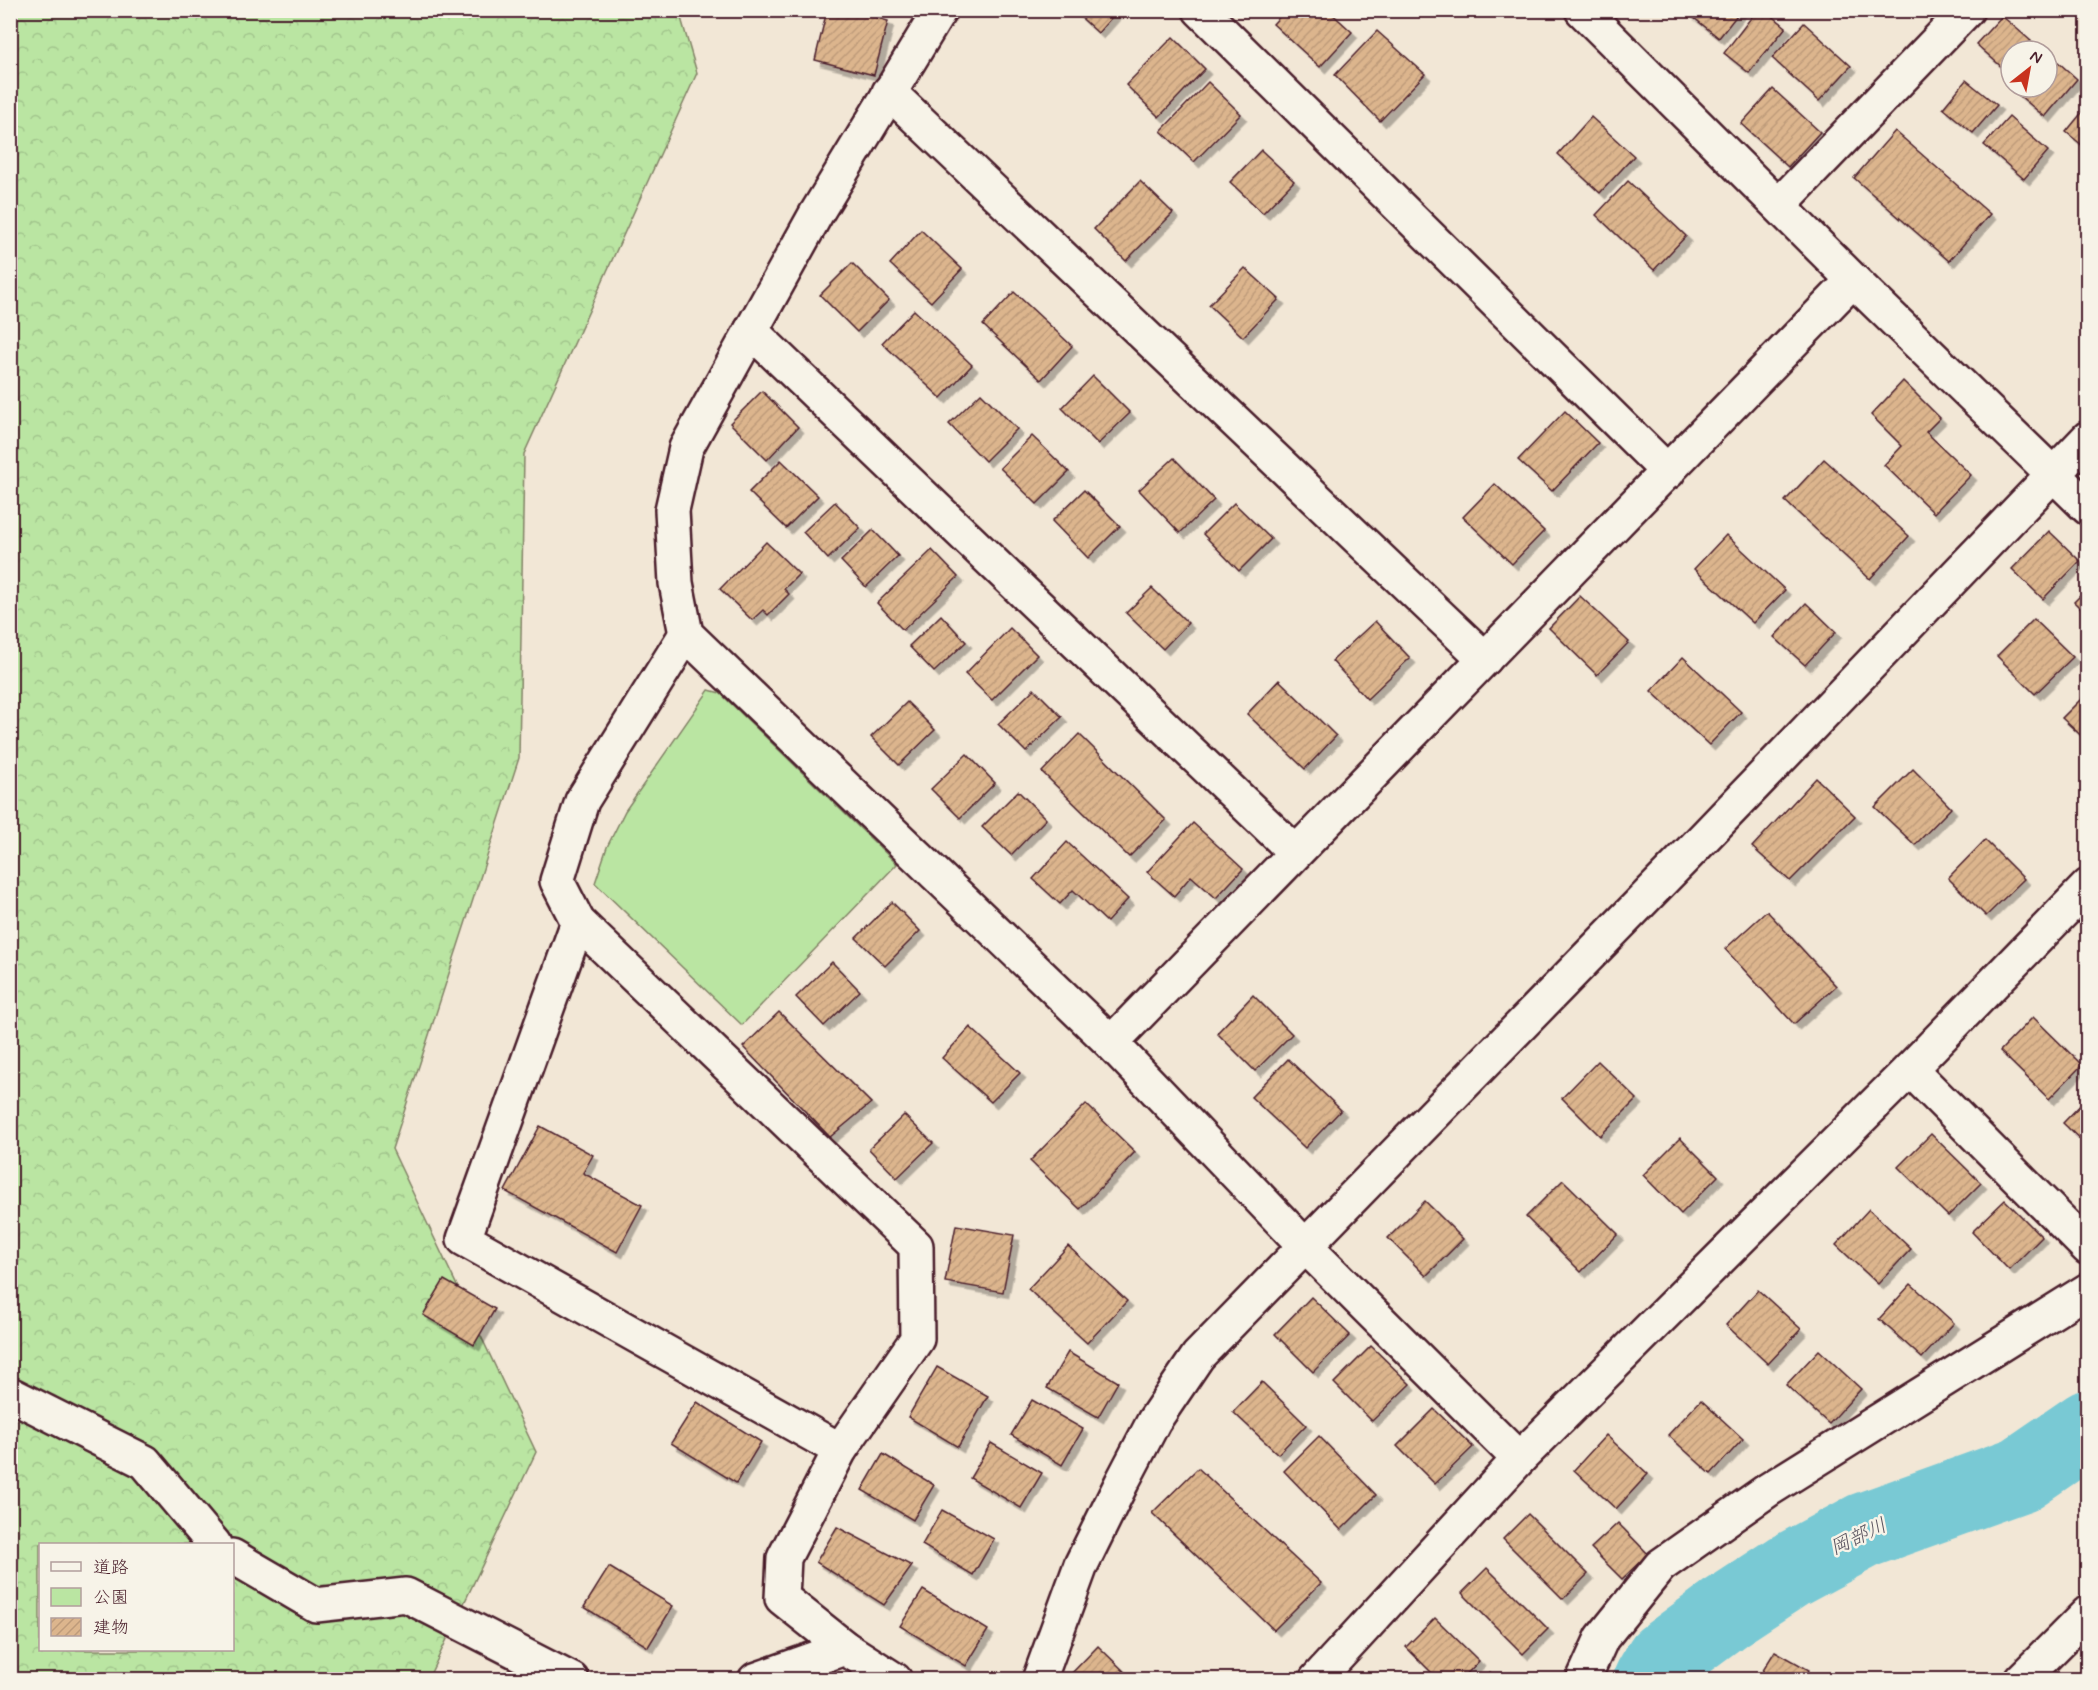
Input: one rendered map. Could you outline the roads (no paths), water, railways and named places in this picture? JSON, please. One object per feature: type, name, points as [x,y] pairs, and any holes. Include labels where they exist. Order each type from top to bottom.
[{"type":"street","points":[[940,10],[816,214],[686,448],[672,510],[676,583],[686,634],[1111,1043],[1306,1247],[1519,1459]]},
{"type":"street","points":[[1200,10],[1668,472]]},
{"type":"street","points":[[1582,10],[1853,280],[2088,508]]},
{"type":"street","points":[[1779,205],[1967,10]]},
{"type":"street","points":[[889,92],[1485,659]]},
{"type":"street","points":[[1111,1043],[1853,280]]},
{"type":"street","points":[[751,331],[1295,852]]},
{"type":"street","points":[[1039,1680],[1081,1565],[1154,1421],[1198,1356],[1678,865],[2088,438]]},
{"type":"street","points":[[686,634],[582,801],[557,881],[578,922],[916,1246],[917,1339],[840,1450],[783,1558],[782,1598],[845,1648],[896,1680]]},
{"type":"street","points":[[1316,1680],[1519,1459],[1910,1069],[2088,886]]},
{"type":"street","points":[[578,922],[464,1239],[840,1450]]},
{"type":"street","points":[[1910,1069],[2088,1248]]},
{"type":"street","points":[[1583,1680],[1602,1638],[1660,1566],[1768,1490],[2088,1290]]},
{"type":"street","points":[[10,1394],[145,1462],[212,1543]]},
{"type":"street","points":[[234,1557],[316,1605],[406,1595],[572,1680]]},
{"type":"street","points":[[2021,1680],[2088,1613]]},
{"type":"street","points":[[755,1680],[845,1648]]},
{"type":"waterway","name":"岡部川","points":[[1651,1680],[1663,1659],[1725,1613],[1789,1571],[1865,1530],[2021,1474],[2088,1428]]}]
